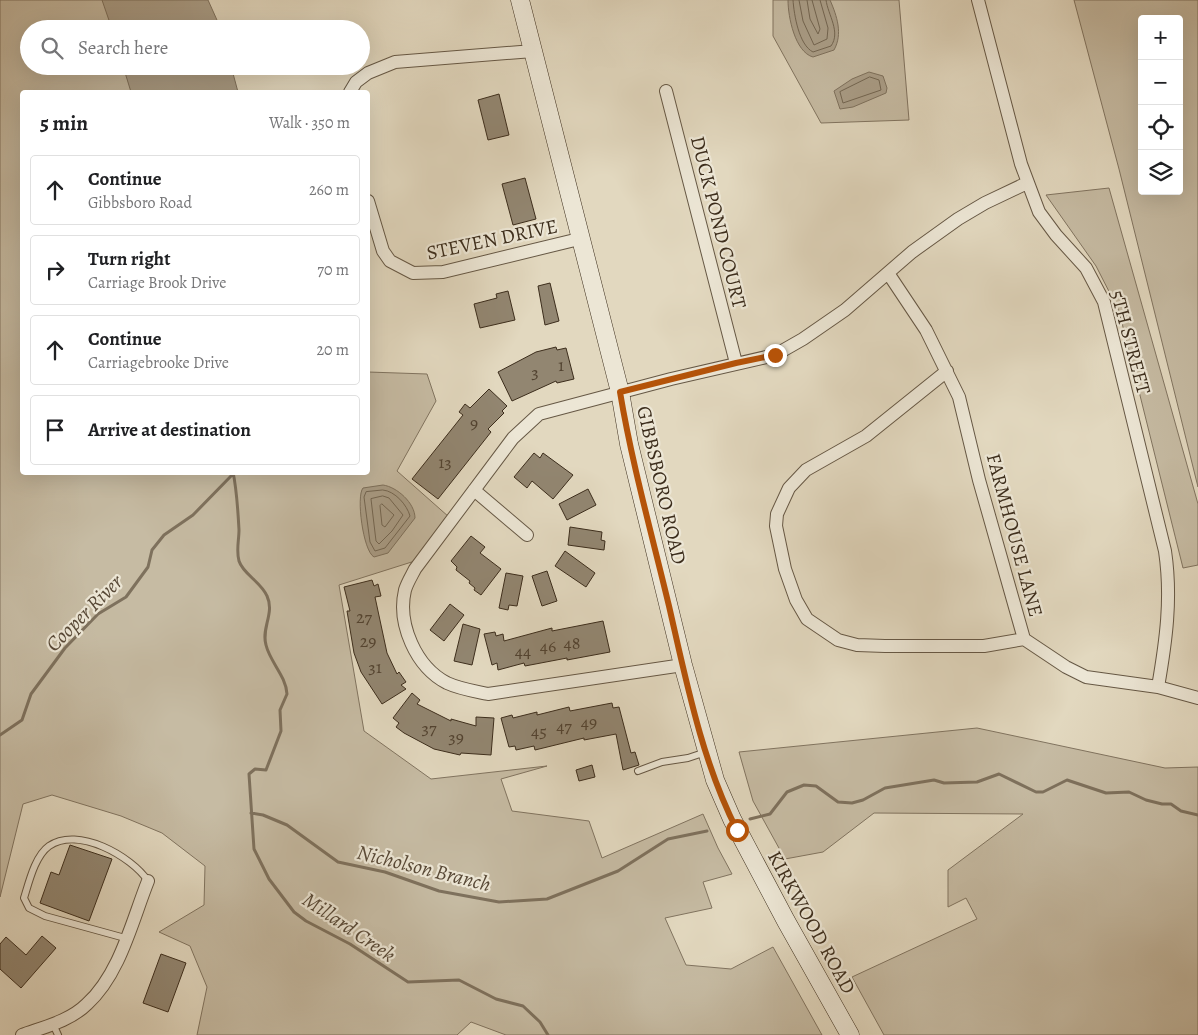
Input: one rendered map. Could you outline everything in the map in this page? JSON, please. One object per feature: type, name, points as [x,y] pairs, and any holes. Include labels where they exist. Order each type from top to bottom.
[{"type":"street","name":"GIBBSBORO ROAD","points":[[520,0],[579,239],[620,392],[629,444],[683,665],[715,780],[737,830]]},
{"type":"street","name":"5TH STREET","points":[[978,0],[1027,184],[1039,212],[1056,236],[1086,268],[1104,302],[1165,551],[1169,579],[1167,635],[1158,687]]},
{"type":"street","points":[[370,73],[395,62],[533,51]]},
{"type":"street","points":[[351,90],[356,82],[366,75]]},
{"type":"street","name":"DUCK POND COURT","points":[[666,91],[736,363]]},
{"type":"street","points":[[683,665],[488,694],[463,689],[446,682],[428,668],[413,647],[406,628],[403,609],[406,589],[415,569],[513,438],[539,414],[736,363],[775,355],[846,310],[888,273],[958,219],[985,203],[1027,184]]},
{"type":"street","name":"STEVEN DRIVE","points":[[370,208],[383,251],[390,261],[413,273],[443,272],[579,239]]},
{"type":"street","name":"FARMHOUSE LANE","points":[[888,273],[922,323],[959,397],[979,480],[1024,639],[1066,667],[1086,677],[1158,687],[1198,698]]},
{"type":"street","points":[[946,371],[866,436],[806,470],[789,488],[777,514],[776,526],[785,569],[796,600],[807,619],[838,640],[857,645],[984,646],[1024,639]]},
{"type":"street","points":[[474,490],[527,535]]},
{"type":"street","name":"KIRKWOOD ROAD","points":[[737,830],[850,1035]]},
{"type":"street","points":[[22,1035],[55,1030],[88,1004],[106,980],[148,881]]},
{"type":"lane","points":[[638,771],[669,760],[688,758],[707,752]]},
{"type":"lane","points":[[125,938],[45,916],[29,908],[24,898],[30,879],[40,857],[48,847],[68,839],[81,839],[116,853],[132,864],[148,881]]},
{"type":"shaded area","points":[[0,0],[107,0],[113,20],[20,20],[20,75],[128,75],[132,90],[20,90],[20,475],[370,475],[370,372],[427,374],[436,401],[397,471],[449,517],[418,560],[339,585],[364,731],[431,779],[547,766],[501,779],[512,811],[589,821],[602,858],[703,814],[732,874],[703,882],[712,908],[665,918],[686,965],[731,969],[773,947],[822,1035],[506,1035],[471,1022],[457,1035],[197,1035],[207,987],[190,946],[159,932],[204,905],[205,866],[162,833],[121,816],[52,795],[23,804],[0,897]]},
{"type":"shaded area","points":[[773,0],[899,0],[909,120],[821,123],[773,36]]},
{"type":"shaded area","points":[[1074,0],[1198,0],[1198,487],[1119,169]]},
{"type":"shaded area","points":[[1109,188],[1198,504],[1198,565],[1183,568],[1119,311],[1096,266],[1046,195]]},
{"type":"shaded area","points":[[977,728],[1165,768],[1198,767],[1198,1035],[884,1035],[852,977],[977,919],[966,898],[948,907],[948,870],[1023,814],[874,813],[823,852],[785,859],[753,801],[739,752]]},
{"type":"water","points":[[102,0],[208,0],[217,20],[109,20]]},
{"type":"water","points":[[788,0],[830,0],[839,31],[834,50],[813,57],[807,54],[797,41],[794,33],[789,15]]},
{"type":"water","points":[[869,72],[883,76],[887,88],[886,93],[853,107],[840,109],[834,91],[852,79]]},
{"type":"water","points":[[126,75],[233,75],[237,90],[130,90]]},
{"type":"water","points":[[383,485],[399,492],[409,501],[415,518],[388,553],[374,557],[370,553],[364,535],[360,501],[361,493],[363,488]]},
{"type":"building","points":[[499,94],[509,135],[488,140],[478,100]]},
{"type":"building","points":[[525,178],[536,219],[513,225],[502,184]]},
{"type":"building","points":[[550,283],[559,321],[545,325],[538,286]]},
{"type":"building","points":[[508,291],[515,320],[480,328],[474,304],[497,298],[496,294]]},
{"type":"building","points":[[556,347],[557,350],[566,348],[574,379],[557,383],[556,381],[512,401],[498,372],[536,352]]},
{"type":"building","points":[[489,389],[507,406],[502,411],[504,413],[488,429],[491,432],[438,499],[412,479],[463,415],[459,412],[465,404],[470,408]]},
{"type":"building","points":[[534,453],[540,458],[543,453],[573,475],[553,499],[532,481],[527,488],[514,477]]},
{"type":"building","points":[[588,489],[596,505],[567,520],[559,504]]},
{"type":"building","points":[[570,527],[602,532],[601,540],[605,541],[604,550],[568,545]]},
{"type":"building","points":[[471,536],[485,547],[480,553],[501,569],[481,595],[474,590],[475,588],[469,583],[470,581],[456,570],[457,567],[451,561]]},
{"type":"building","points":[[565,551],[595,573],[586,587],[555,566]]},
{"type":"building","points":[[547,571],[557,601],[542,606],[532,576]]},
{"type":"building","points":[[506,573],[523,576],[517,606],[509,605],[508,610],[499,608]]},
{"type":"building","points":[[372,580],[374,586],[378,584],[381,596],[375,597],[387,653],[397,674],[399,672],[406,682],[401,685],[406,689],[382,704],[361,672],[354,653],[347,611],[350,611],[344,587]]},
{"type":"building","points":[[450,604],[464,615],[444,641],[430,630]]},
{"type":"building","points":[[603,621],[610,652],[525,666],[524,663],[498,670],[497,663],[492,665],[484,634],[495,632],[496,636],[503,634],[504,641],[552,628],[552,631]]},
{"type":"building","points":[[463,624],[480,629],[472,665],[454,661]]},
{"type":"building","points":[[412,693],[420,700],[417,704],[451,721],[451,719],[476,726],[476,717],[494,718],[491,755],[461,753],[460,755],[434,749],[396,727],[399,723],[393,718]]},
{"type":"building","points":[[612,703],[613,708],[619,707],[631,753],[635,752],[639,765],[623,770],[616,734],[584,740],[584,738],[535,750],[534,746],[516,750],[515,746],[509,747],[501,718],[512,715],[513,718],[537,712],[537,715],[569,707],[570,711]]},
{"type":"building","points":[[592,765],[595,777],[579,781],[576,770]]},
{"type":"building","points":[[70,845],[112,859],[89,921],[40,903],[51,872],[59,875]]},
{"type":"building","points":[[42,936],[56,948],[21,988],[0,969],[0,944],[6,937],[26,955]]},
{"type":"building","points":[[161,954],[186,963],[168,1012],[143,1003]]},
{"type":"waterway","name":"Cooper River","points":[[0,735],[22,720],[31,694],[65,648],[98,614],[126,597],[148,567],[152,550],[164,535],[193,515],[232,475]]},
{"type":"waterway","name":"Millard Creek","points":[[233,475],[238,508],[239,561],[244,570],[261,586],[267,596],[270,608],[265,633],[266,645],[284,681],[287,694],[280,710],[281,731],[266,770],[255,769],[249,774],[254,849],[269,879],[294,912],[306,921],[350,944],[408,982],[459,980],[496,999],[523,1006],[540,1022],[548,1035]]},
{"type":"waterway","name":"Nicholson Branch","points":[[750,819],[770,814],[787,792],[804,785],[816,786],[838,802],[852,803],[863,800],[885,788],[934,780],[944,783],[977,782],[999,774],[1036,792],[1043,792],[1067,780],[1106,793],[1129,792],[1146,800],[1171,804],[1181,811],[1198,815]]},
{"type":"waterway","name":"Nicholson Branch","points":[[251,813],[263,815],[287,825],[338,862],[385,872],[439,891],[499,902],[547,899],[618,871],[668,839],[707,831]]},
{"type":"route","points":[[737,830],[715,780],[683,665],[629,444],[620,392],[775,355]]}]
